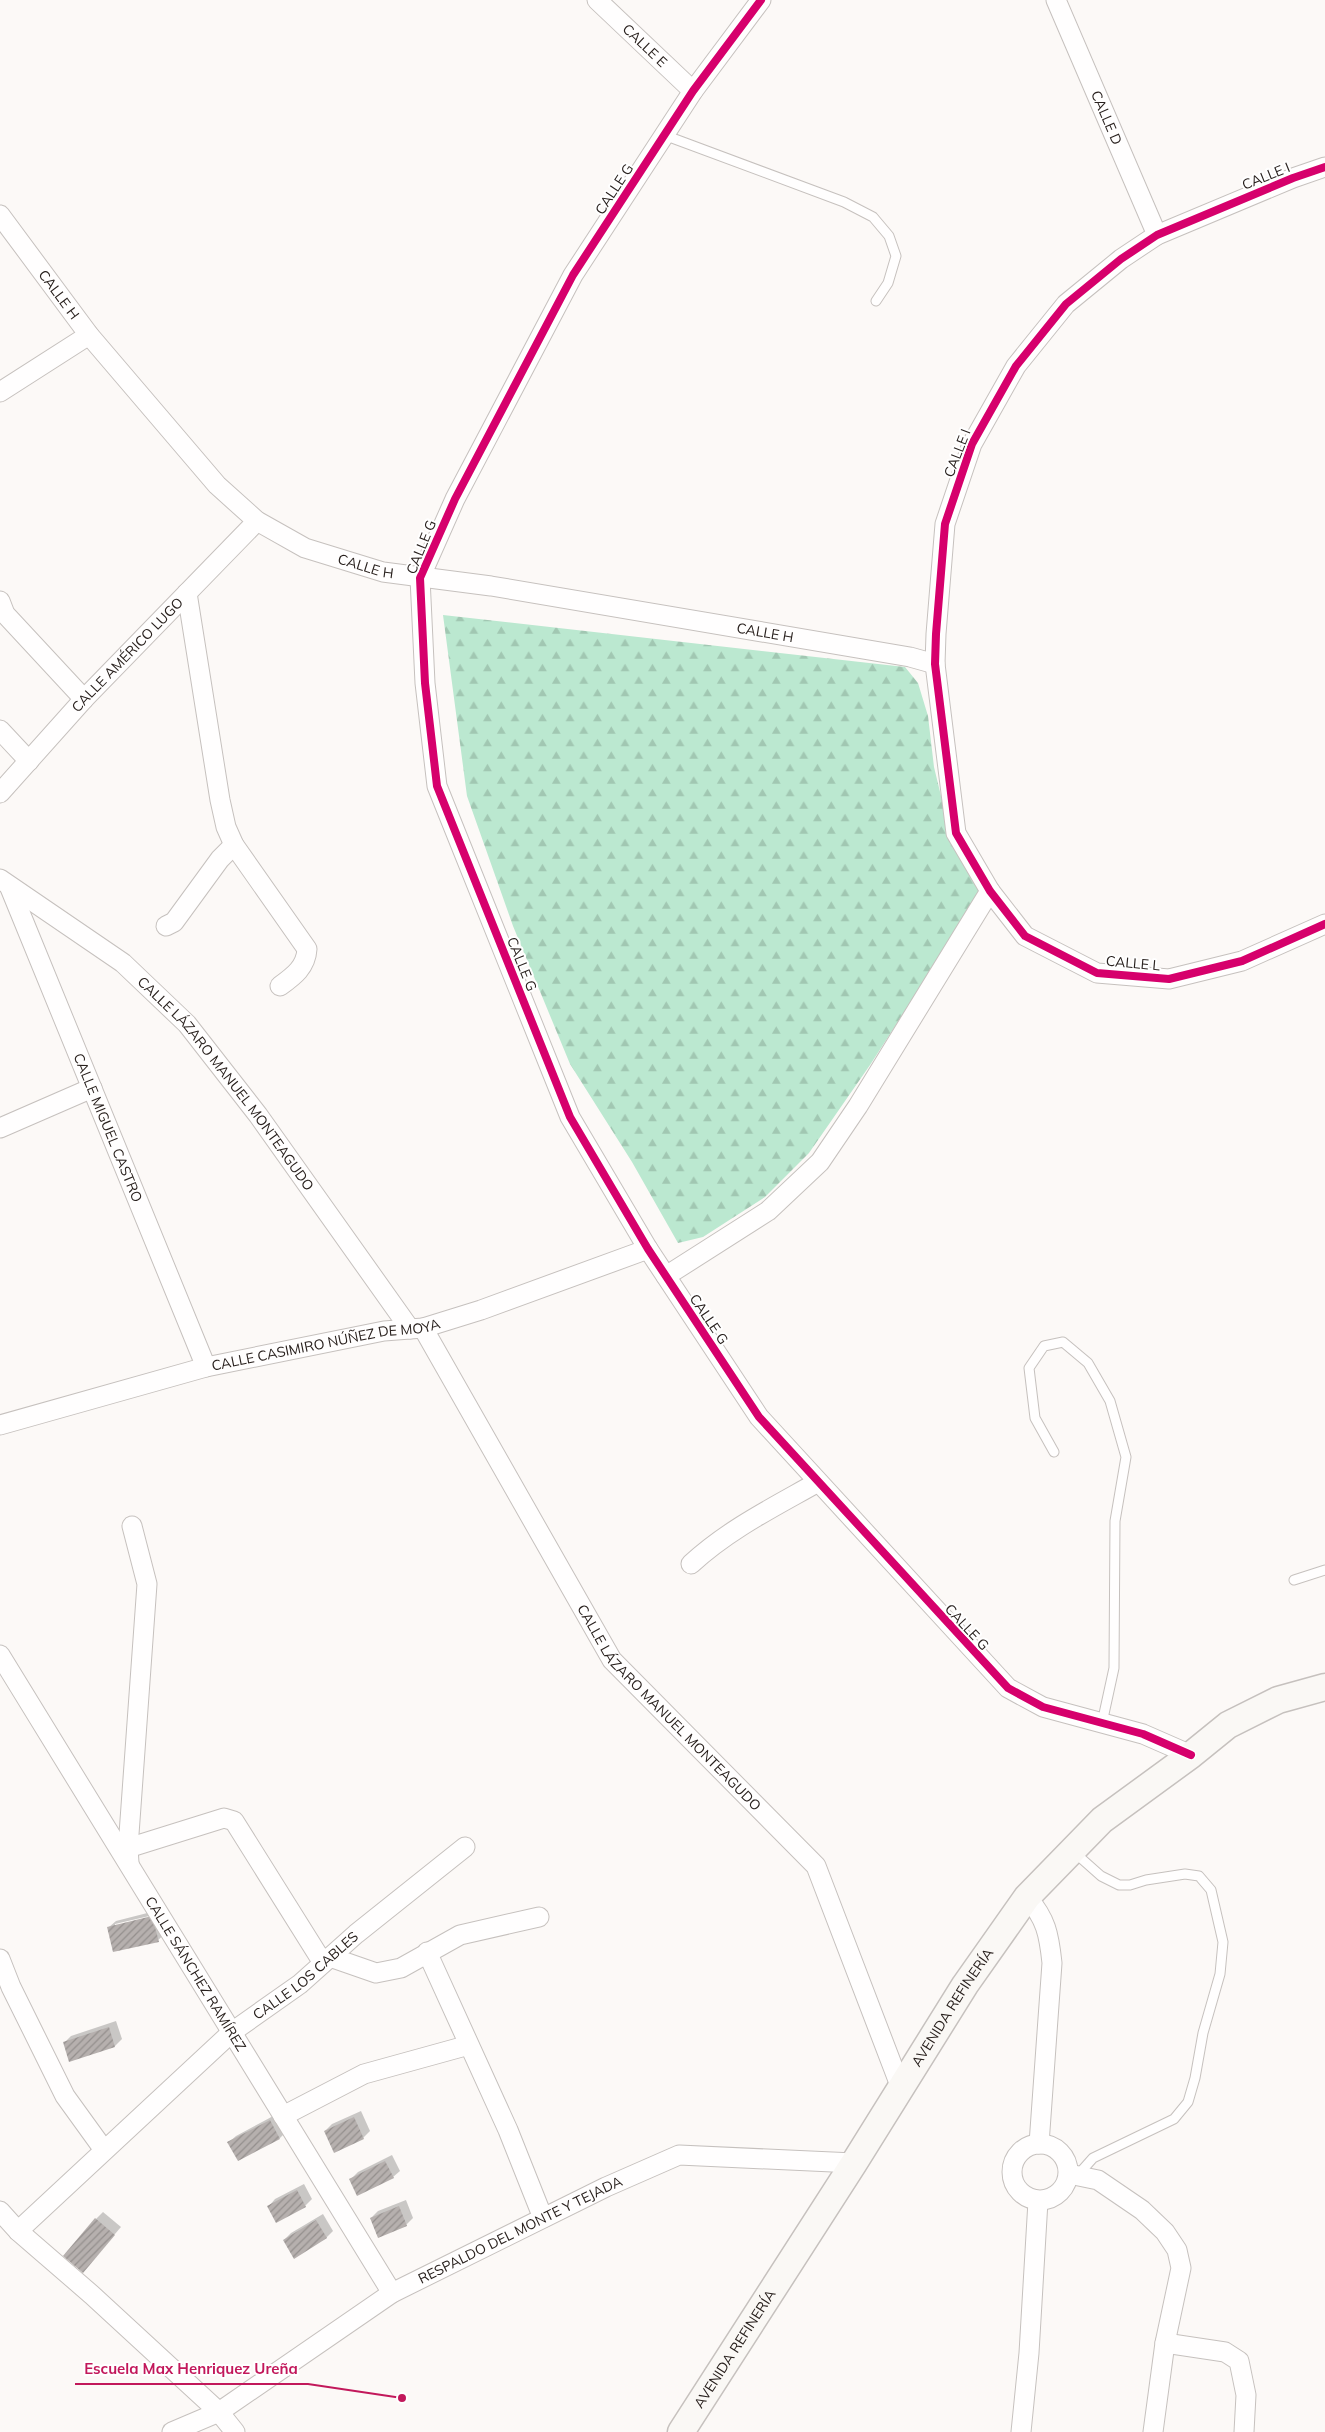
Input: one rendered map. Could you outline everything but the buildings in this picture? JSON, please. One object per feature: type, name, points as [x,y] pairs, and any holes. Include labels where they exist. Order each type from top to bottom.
[{"type":"main road","name":"AVENIDA REFINERÍA","points":[[681,2432],[854,2163],[965,1985],[1027,1897],[1102,1820],[1192,1755],[1228,1725],[1278,1700],[1325,1687]]},
{"type":"street","name":"CALLE E","points":[[597,0],[693,91]]},
{"type":"street","name":"CALLE G","points":[[761,0],[693,91],[573,274],[455,500],[420,578],[425,683],[437,786],[570,1117],[648,1248],[759,1417],[1008,1688],[1043,1707],[1143,1734],[1192,1755]]},
{"type":"street","name":"CALLE D","points":[[1056,0],[1157,235]]},
{"type":"street","name":"CALLE I","points":[[990,891],[956,832],[935,664],[946,524],[972,444],[1016,366],[1066,304],[1121,259],[1157,235],[1293,178],[1325,168]]},
{"type":"street","name":"CALLE H","points":[[0,215],[89,335],[217,485],[256,521],[305,548],[383,572],[501,588],[910,657],[935,664]]},
{"type":"street","points":[[0,392],[89,335]]},
{"type":"street","name":"CALLE AMÉRICO LUGO","points":[[0,793],[84,699],[256,521]]},
{"type":"street","points":[[187,593],[226,827],[234,846],[307,949],[306,959],[296,975],[280,986]]},
{"type":"street","points":[[0,601],[5,614],[84,699]]},
{"type":"street","points":[[0,730],[29,761]]},
{"type":"street","points":[[166,926],[174,922],[220,859],[234,846]]},
{"type":"street","name":"CALLE MIGUEL CASTRO","points":[[5,884],[92,1088],[206,1367]]},
{"type":"street","name":"CALLE LÁZARO MANUEL MONTEAGUDO","points":[[5,884],[124,963],[187,1024],[258,1115],[417,1328],[612,1660],[816,1866],[901,2088]]},
{"type":"street","points":[[666,1276],[768,1211],[820,1162],[858,1106],[990,891]]},
{"type":"street","name":"CALLE L","points":[[990,891],[1024,936],[1097,973],[1169,979],[1242,961],[1325,924]]},
{"type":"street","points":[[0,1128],[92,1088]]},
{"type":"street","name":"CALLE CASIMIRO NÚÑEZ DE MOYA","points":[[0,1425],[206,1367],[384,1331],[417,1328],[481,1310],[648,1248]]},
{"type":"street","points":[[691,1564],[713,1543],[818,1482]]},
{"type":"street","points":[[132,1526],[147,1584],[128,1856],[224,1818],[234,1821],[326,1960],[376,1972],[401,1968],[460,1935],[539,1917]]},
{"type":"street","name":"CALLE SÁNCHEZ RAMÍREZ","points":[[0,1655],[128,1856],[232,2032],[392,2292]]},
{"type":"street","name":"CALLE LOS CABLES","points":[[18,2231],[232,2032],[300,1984],[326,1960],[466,1847]]},
{"type":"street","points":[[1027,1897],[1040,1912],[1049,1936],[1052,1962],[1039,2144]]},
{"type":"street","points":[[427,1952],[508,2130],[544,2218]]},
{"type":"street","points":[[0,1960],[11,1987],[65,2096],[104,2150]]},
{"type":"street","points":[[283,2116],[364,2074],[469,2045]]},
{"type":"street","points":[[1039,2144],[1054,2148],[1066,2159],[1073,2175],[1064,2188],[1052,2198],[1038,2201],[1024,2196],[1015,2185],[1012,2171],[1016,2158],[1020,2153],[1026,2148],[1039,2144]]},
{"type":"street","name":"RESPALDO DEL MONTE Y TEJADA","points":[[172,2432],[219,2412],[392,2292],[606,2187],[679,2155],[854,2163]]},
{"type":"street","points":[[1073,2175],[1098,2180],[1142,2210],[1164,2232],[1177,2250],[1181,2268],[1166,2343],[1153,2432]]},
{"type":"street","points":[[1021,2432],[1029,2353],[1038,2201]]},
{"type":"street","points":[[0,2211],[18,2231],[92,2295],[219,2412],[235,2432]]},
{"type":"street","points":[[1166,2343],[1225,2352],[1240,2361],[1246,2395],[1244,2432]]},
{"type":"lane","points":[[664,135],[844,202],[873,217],[889,236],[896,256],[888,283],[876,302]]},
{"type":"lane","points":[[1054,1452],[1035,1418],[1029,1368],[1044,1346],[1063,1342],[1088,1363],[1110,1401],[1126,1456],[1115,1521],[1114,1668],[1102,1723]]},
{"type":"lane","points":[[1294,1580],[1325,1570]]},
{"type":"lane","points":[[1072,1851],[1101,1876],[1119,1885],[1130,1885],[1146,1880],[1185,1874],[1199,1876],[1211,1890],[1223,1942],[1220,1974],[1203,2033],[1195,2078],[1188,2102],[1174,2120],[1094,2158],[1073,2175]]},
{"type":"green space","points":[[443,615],[905,667],[918,683],[928,716],[934,767],[949,829],[983,890],[870,1065],[809,1153],[765,1197],[703,1237],[678,1243],[632,1162],[570,1064],[513,926],[467,796]]},
{"type":"cycle path","points":[[761,0],[693,91],[573,275],[455,499],[420,578],[425,683],[437,786],[570,1117],[648,1249],[759,1417],[1008,1688],[1043,1707],[1143,1734],[1191,1755]]},
{"type":"cycle path","points":[[1325,167],[1293,178],[1157,235],[1121,259],[1066,304],[1016,366],[972,444],[945,524],[935,664],[956,833],[990,891],[1025,936],[1097,973],[1169,979],[1242,961],[1325,924]]},
{"type":"place","name":"Escuela Max Henriquez Ureña","points":[[402,2398]]}]
